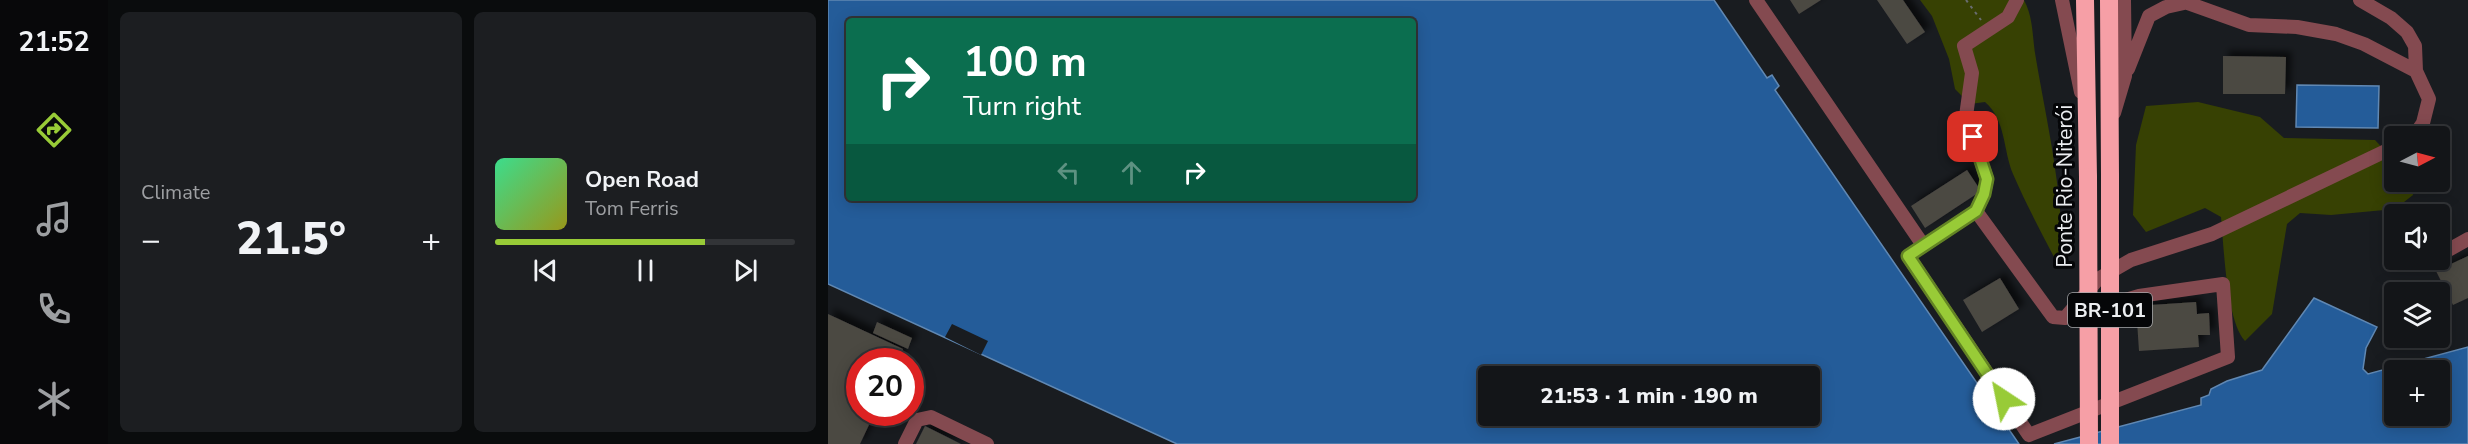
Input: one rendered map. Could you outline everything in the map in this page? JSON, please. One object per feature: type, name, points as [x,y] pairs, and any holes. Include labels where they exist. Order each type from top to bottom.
[{"type":"highway","name":"Ponte Rio-Niterói","points":[[2085,0],[2089,444]]},
{"type":"highway","name":"BR-101","points":[[2109,0],[2110,444]]},
{"type":"lane","points":[[1756,0],[1923,245]]},
{"type":"lane","points":[[1976,211],[2053,317],[2065,318],[2139,296],[2223,284],[2228,357],[2029,435],[1908,256],[1976,211],[1984,194],[1987,179],[1966,116],[1972,73],[1964,46],[2007,17],[2017,0]]},
{"type":"lane","points":[[2062,0],[2087,122]]},
{"type":"lane","points":[[2124,0],[2125,76]]},
{"type":"lane","points":[[2360,0],[2391,18],[2407,32],[2415,46],[2416,71],[2430,99],[2421,126]]},
{"type":"lane","points":[[2111,123],[2125,76],[2149,16],[2182,1],[2249,25],[2297,27],[2336,34],[2364,44],[2416,71]]},
{"type":"lane","points":[[2065,318],[2098,279],[2131,260],[2212,234],[2384,152]]},
{"type":"lane","points":[[2450,249],[2468,239]]},
{"type":"lane","points":[[905,444],[917,420],[931,417],[987,444]]},
{"type":"path","points":[[1966,0],[1988,29]]},
{"type":"green space","points":[[1920,0],[2024,0],[2031,21],[2057,179],[2062,252],[2054,257],[2013,174],[1997,117],[1985,102],[1970,104],[1955,89],[1949,59],[1932,16]]},
{"type":"green space","points":[[2198,102],[2260,117],[2284,138],[2375,140],[2384,149],[2384,192],[2413,192],[2413,195],[2401,204],[2384,204],[2384,210],[2331,215],[2300,213],[2287,224],[2272,314],[2245,341],[2239,331],[2230,300],[2221,217],[2205,208],[2146,232],[2133,215],[2136,145],[2146,106]]},
{"type":"water","points":[[828,0],[1714,0],[1767,78],[1772,75],[1779,86],[1775,90],[2019,444],[1177,444],[828,284]]},
{"type":"water","points":[[2297,85],[2379,86],[2378,128],[2296,127]]},
{"type":"water","points":[[2314,298],[2377,327],[2366,348],[2363,369],[2368,374],[2384,370],[2384,426],[2450,426],[2450,360],[2420,360],[2468,347],[2468,444],[2054,444],[2201,405],[2201,398],[2209,395],[2211,389],[2227,381],[2262,370]]},
{"type":"pier","points":[[952,324],[988,341],[981,355],[945,337]]},
{"type":"building","points":[[1790,0],[1821,0],[1799,14]]},
{"type":"building","points":[[1877,0],[1903,0],[1925,32],[1907,44]]},
{"type":"building","points":[[2223,56],[2286,57],[2285,94],[2223,94]]},
{"type":"building","points":[[1967,170],[1981,191],[1925,228],[1911,206]]},
{"type":"building","points":[[2468,256],[2468,298],[2453,305],[2450,299],[2450,282],[2442,282],[2436,271],[2450,270],[2450,264]]},
{"type":"building","points":[[2000,278],[2019,309],[1982,332],[1963,300]]},
{"type":"building","points":[[2196,302],[2197,314],[2209,313],[2210,335],[2198,335],[2199,347],[2139,351],[2136,306]]},
{"type":"building","points":[[828,314],[901,348],[846,348],[846,426],[868,426],[860,444],[828,444]]},
{"type":"building","points":[[877,322],[912,338],[908,348],[906,348],[873,333]]},
{"type":"building","points":[[925,426],[961,444],[916,444]]},
{"type":"route","points":[[1973,137],[1987,179],[1984,194],[1976,211],[1908,256],[2004,399]]}]
